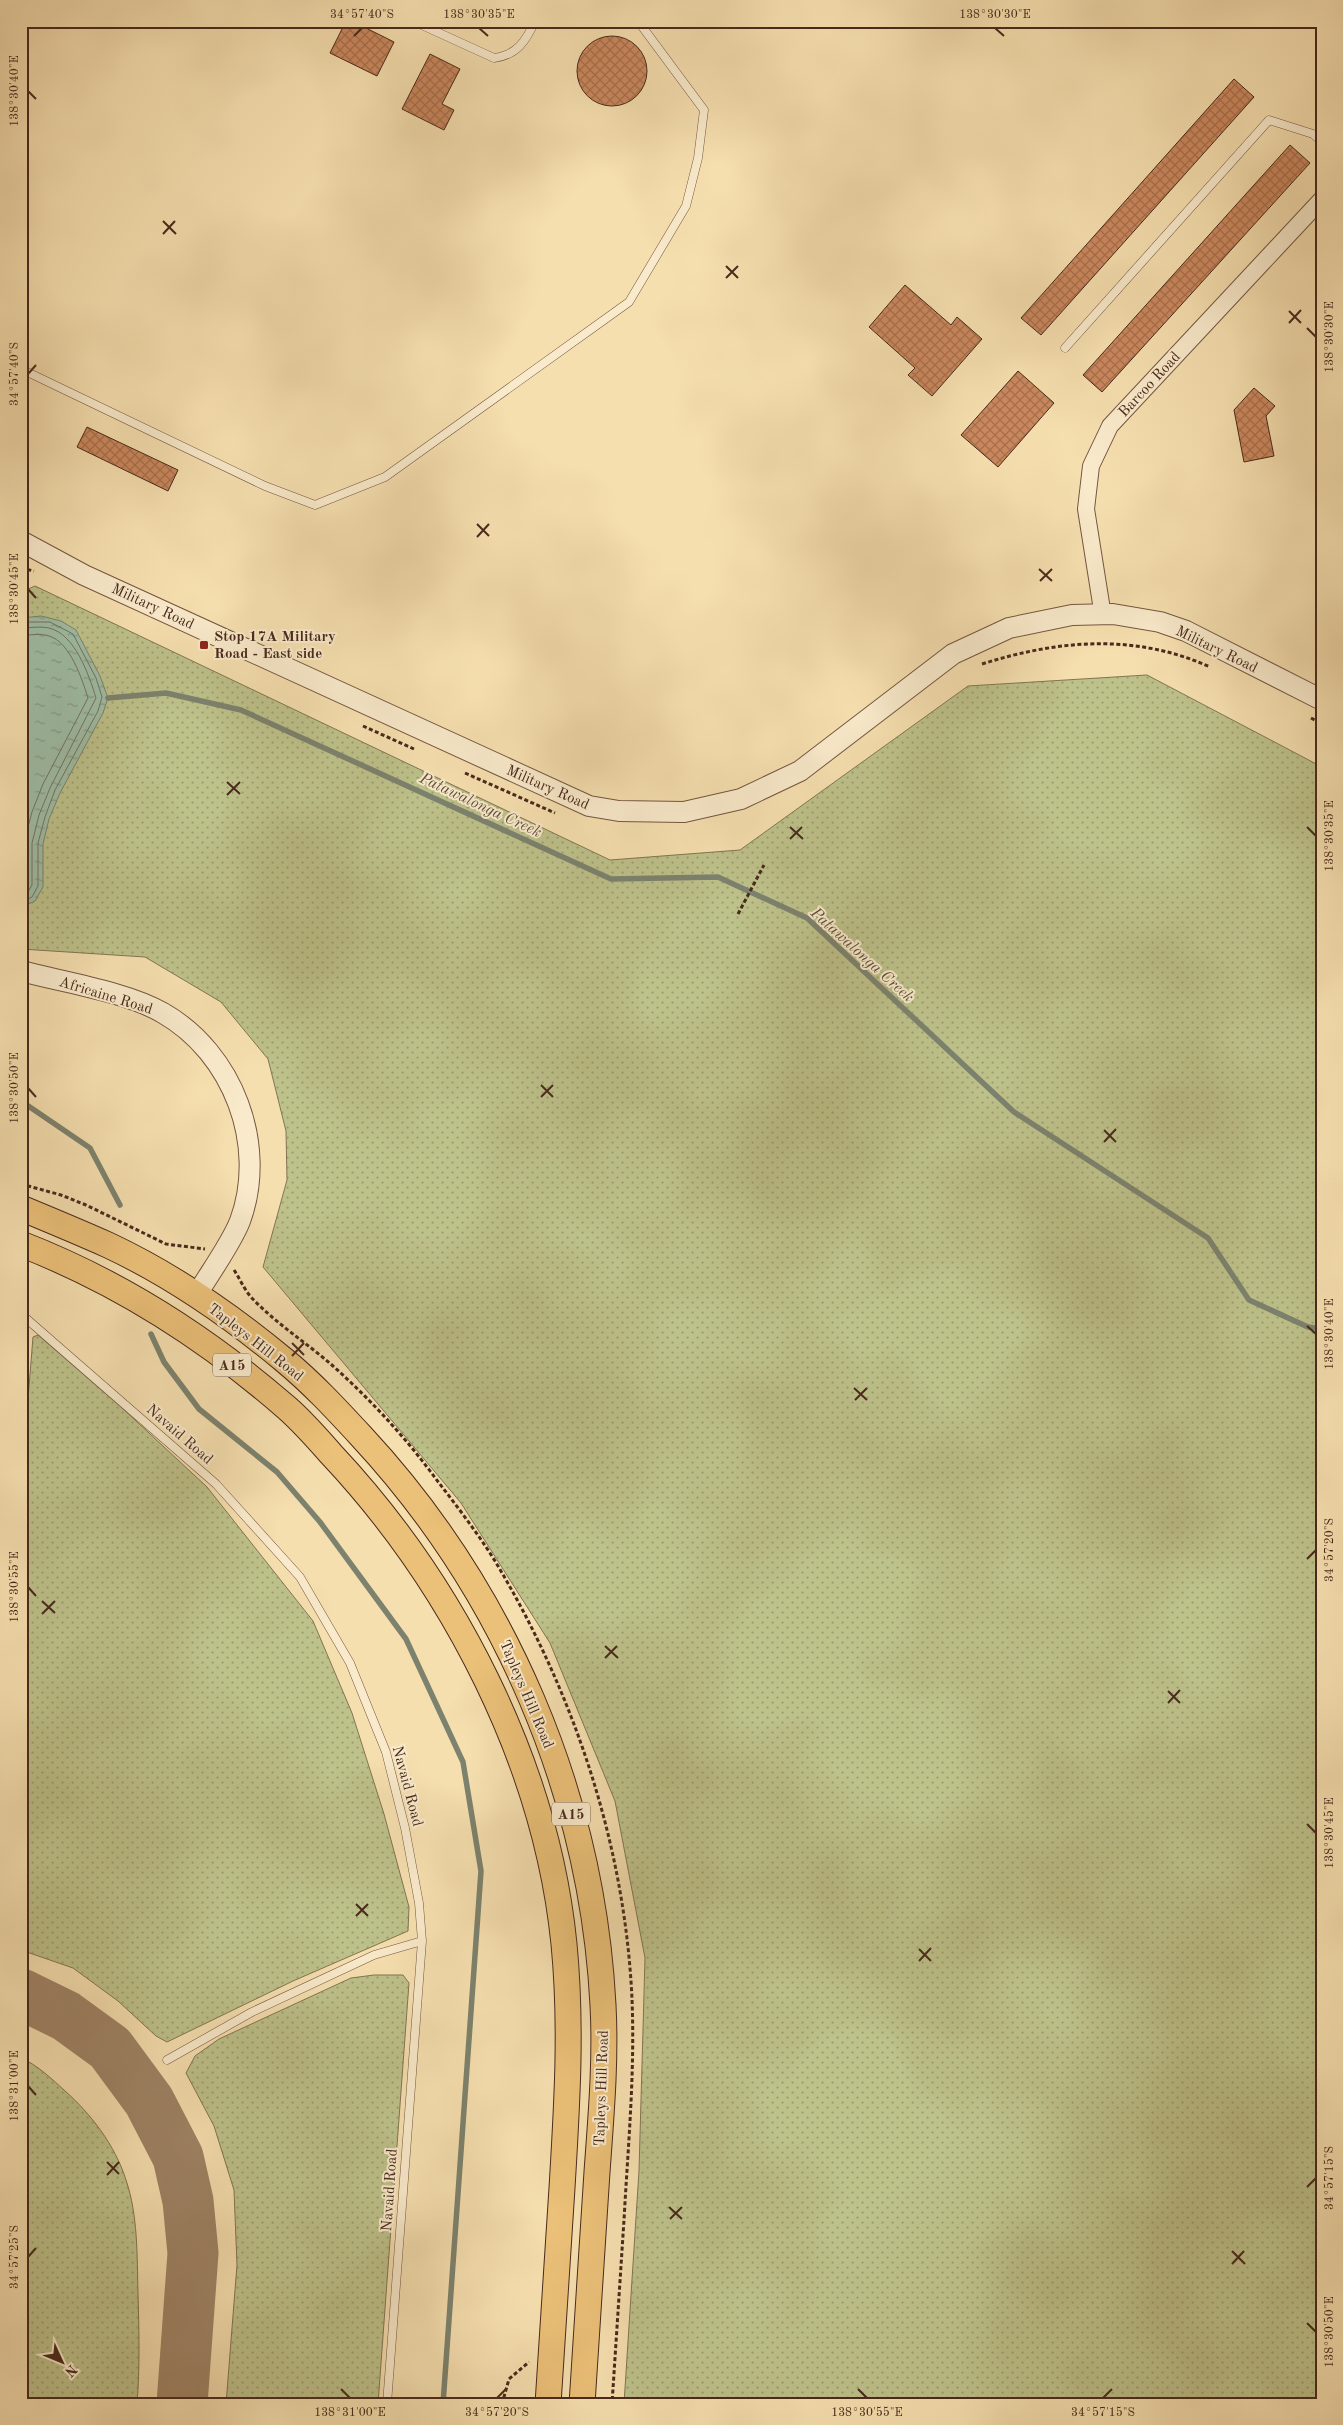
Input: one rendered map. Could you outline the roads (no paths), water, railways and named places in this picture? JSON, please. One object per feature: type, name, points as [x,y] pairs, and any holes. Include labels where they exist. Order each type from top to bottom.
[{"type":"main road","name":"Tapleys Hill Road","points":[[21,1208],[109,1246],[153,1269],[196,1296],[286,1362],[335,1408],[397,1476],[454,1552],[500,1630],[536,1707],[550,1744],[579,1840],[589,1888],[598,1948],[605,2060],[582,2404]]},
{"type":"main road","name":"Tapleys Hill Road","points":[[21,1244],[51,1256],[130,1296],[202,1342],[288,1409],[360,1484],[418,1561],[486,1679],[504,1718],[533,1796],[555,1885],[564,1940],[570,2043],[548,2404]]},
{"type":"main road","points":[[196,1296],[190,1310],[199,1320],[263,1371],[288,1409]]},
{"type":"street","name":"Barcoo Road","points":[[1103,616],[1086,510],[1091,466],[1110,426],[1322,199]]},
{"type":"street","name":"Military Road","points":[[21,542],[84,575],[580,802],[589,806],[619,811],[684,812],[741,799],[800,771],[953,654],[1009,628],[1072,615],[1103,616],[1113,614],[1138,618],[1186,631],[1322,700]]},
{"type":"street","name":"Africaine Road","points":[[21,971],[135,1000],[164,1013],[182,1026],[207,1049],[229,1080],[242,1112],[249,1145],[250,1169],[240,1221],[196,1296]]},
{"type":"lane","points":[[413,21],[494,58],[504,57],[522,45],[535,21]]},
{"type":"lane","points":[[21,369],[265,486],[315,504],[385,477],[629,302],[686,206],[698,158],[704,110],[638,21]]},
{"type":"lane","points":[[1065,348],[1269,120],[1313,134],[1322,142]]},
{"type":"lane","name":"Navaid Road","points":[[21,1314],[216,1484],[300,1577],[350,1663],[386,1752],[405,1828],[419,1903],[422,1941],[387,2404]]},
{"type":"lane","points":[[167,2060],[252,2012],[374,1955],[422,1941]]},
{"type":"water","points":[[41,616],[61,621],[76,630],[100,676],[108,698],[103,713],[60,793],[49,819],[43,844],[43,887],[35,901],[26,905],[21,916],[21,618]]},
{"type":"waterway","name":"Patawalonga Creek","points":[[108,698],[166,693],[241,710],[611,879],[718,877],[807,918],[1014,1112],[1208,1238],[1249,1300],[1308,1327],[1322,1329]]},
{"type":"waterway","points":[[21,1101],[90,1148],[120,1205]]},
{"type":"waterway","points":[[151,1334],[164,1362],[199,1409],[277,1472],[320,1522],[406,1639],[463,1762],[481,1871],[443,2404]]},
{"type":"place","name":"Stop 17A Military Road - East side","points":[[204,645]]}]
